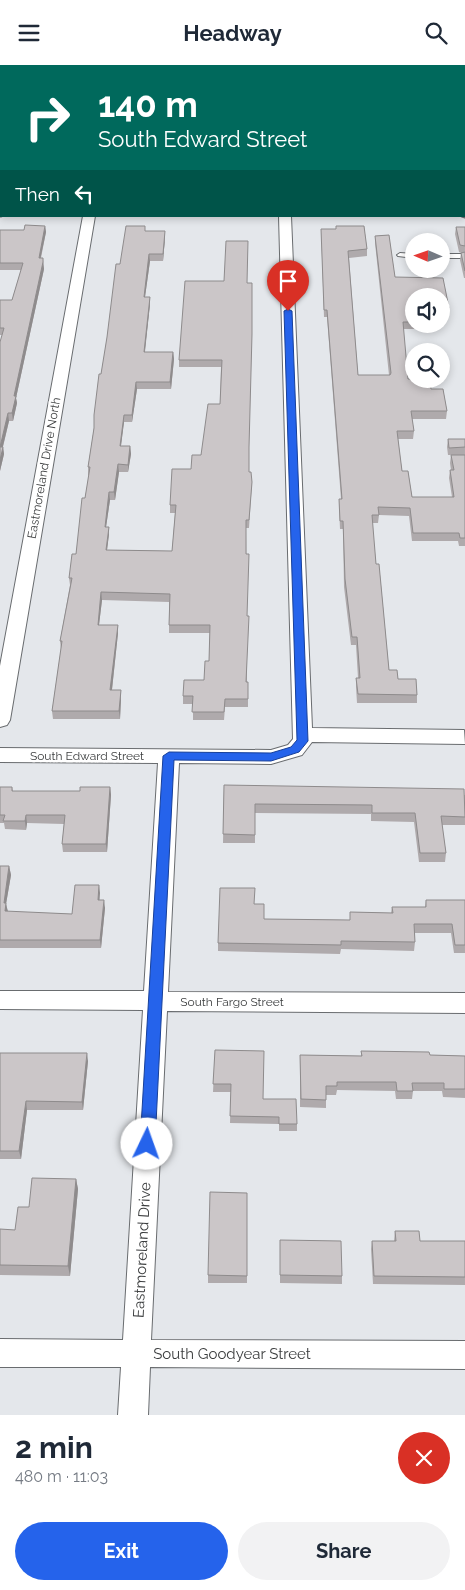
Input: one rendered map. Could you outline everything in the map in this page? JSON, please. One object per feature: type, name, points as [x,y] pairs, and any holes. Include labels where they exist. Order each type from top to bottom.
[{"type":"street","name":"Eastmoreland Drive North","points":[[0,720],[89,217]]},
{"type":"street","points":[[285,217],[304,735],[464,737]]},
{"type":"street","name":"South Edward Street","points":[[0,755],[280,755],[300,746],[304,735]]},
{"type":"street","name":"Eastmoreland Drive","points":[[132,1415],[169,756]]},
{"type":"street","name":"South Fargo Street","points":[[0,1001],[465,1003]]},
{"type":"street","name":"South Goodyear Street","points":[[0,1353],[465,1355]]},
{"type":"lane","points":[[400,255],[405,255]]},
{"type":"lane","points":[[450,256],[465,256]]},
{"type":"building","points":[[25,225],[45,226],[39,258],[43,258],[43,262],[14,396],[16,396],[12,413],[8,413],[0,447],[0,342],[4,328],[0,328],[0,300],[12,300],[23,263],[0,263],[0,230],[24,230]]},
{"type":"building","points":[[126,226],[145,226],[145,231],[165,231],[163,254],[149,254],[144,297],[150,297],[144,352],[173,352],[170,382],[136,382],[132,415],[124,415],[120,446],[130,446],[128,465],[118,464],[114,492],[109,492],[105,527],[109,527],[106,550],[172,551],[176,505],[170,505],[172,469],[191,469],[192,455],[201,455],[208,404],[220,404],[222,360],[179,360],[185,281],[224,281],[226,241],[248,241],[247,283],[252,283],[249,472],[251,472],[252,482],[249,520],[246,520],[246,554],[249,554],[246,682],[248,682],[248,699],[225,699],[224,712],[192,712],[193,696],[183,696],[184,680],[204,680],[205,661],[209,661],[210,625],[169,625],[170,594],[101,592],[98,625],[118,625],[110,690],[121,690],[119,711],[52,711],[62,641],[60,641],[72,578],[69,578],[72,554],[76,554],[82,498],[85,498],[90,467],[88,467],[99,374],[101,374],[107,337],[116,264],[120,264]]},
{"type":"building","points":[[336,226],[364,226],[367,249],[348,251],[358,375],[390,375],[391,373],[375,236],[389,235],[395,277],[443,278],[445,288],[405,288],[405,322],[403,322],[405,388],[443,389],[447,411],[411,411],[414,431],[397,431],[402,471],[408,471],[412,497],[454,497],[450,470],[454,470],[451,455],[465,455],[465,538],[460,538],[459,533],[413,533],[410,508],[378,507],[379,515],[372,515],[376,564],[379,564],[389,670],[397,670],[398,679],[416,679],[417,695],[358,694],[356,678],[360,678],[357,637],[352,637],[345,579],[343,521],[340,521],[339,499],[342,499],[327,310],[324,310],[321,229],[336,229]]},
{"type":"building","points":[[456,227],[465,227],[465,246],[460,245]]},
{"type":"building","points":[[465,252],[465,271],[461,253]]},
{"type":"building","points":[[448,439],[465,439],[465,447],[449,448]]},
{"type":"building","points":[[0,447],[3,447],[0,460]]},
{"type":"building","points":[[224,785],[464,789],[465,817],[441,816],[446,853],[420,853],[415,813],[372,813],[372,805],[255,804],[255,835],[223,834]]},
{"type":"building","points":[[0,787],[12,787],[12,791],[80,791],[80,787],[110,787],[106,844],[62,844],[65,815],[26,815],[25,821],[3,821],[5,815],[0,815]]},
{"type":"building","points":[[0,866],[9,866],[4,903],[6,903],[5,911],[72,914],[75,885],[99,885],[98,900],[104,900],[100,940],[0,940]]},
{"type":"building","points":[[220,888],[255,888],[254,904],[264,904],[264,919],[350,920],[350,912],[393,913],[392,907],[426,907],[426,900],[465,900],[465,945],[455,945],[452,924],[414,924],[415,942],[341,941],[341,945],[218,943]]},
{"type":"building","points":[[215,1050],[264,1051],[263,1099],[296,1099],[297,1124],[279,1124],[279,1117],[230,1116],[231,1084],[213,1084]]},
{"type":"building","points":[[361,1051],[429,1052],[430,1055],[465,1056],[465,1089],[444,1089],[444,1083],[412,1083],[413,1091],[397,1091],[396,1082],[337,1082],[337,1086],[326,1086],[326,1100],[301,1099],[300,1055],[362,1056]]},
{"type":"building","points":[[0,1053],[87,1053],[82,1102],[26,1101],[19,1151],[0,1151]]},
{"type":"building","points":[[32,1178],[76,1179],[68,1266],[0,1265],[0,1229],[15,1230],[18,1207],[29,1207]]},
{"type":"building","points":[[210,1192],[247,1193],[247,1276],[208,1275]]},
{"type":"building","points":[[395,1231],[419,1231],[420,1241],[465,1241],[465,1277],[374,1276],[372,1241],[396,1241]]},
{"type":"building","points":[[280,1240],[341,1241],[342,1276],[280,1275]]},
{"type":"route","points":[[147,1144],[169,756],[271,757],[295,750],[303,741],[288,311]]}]
